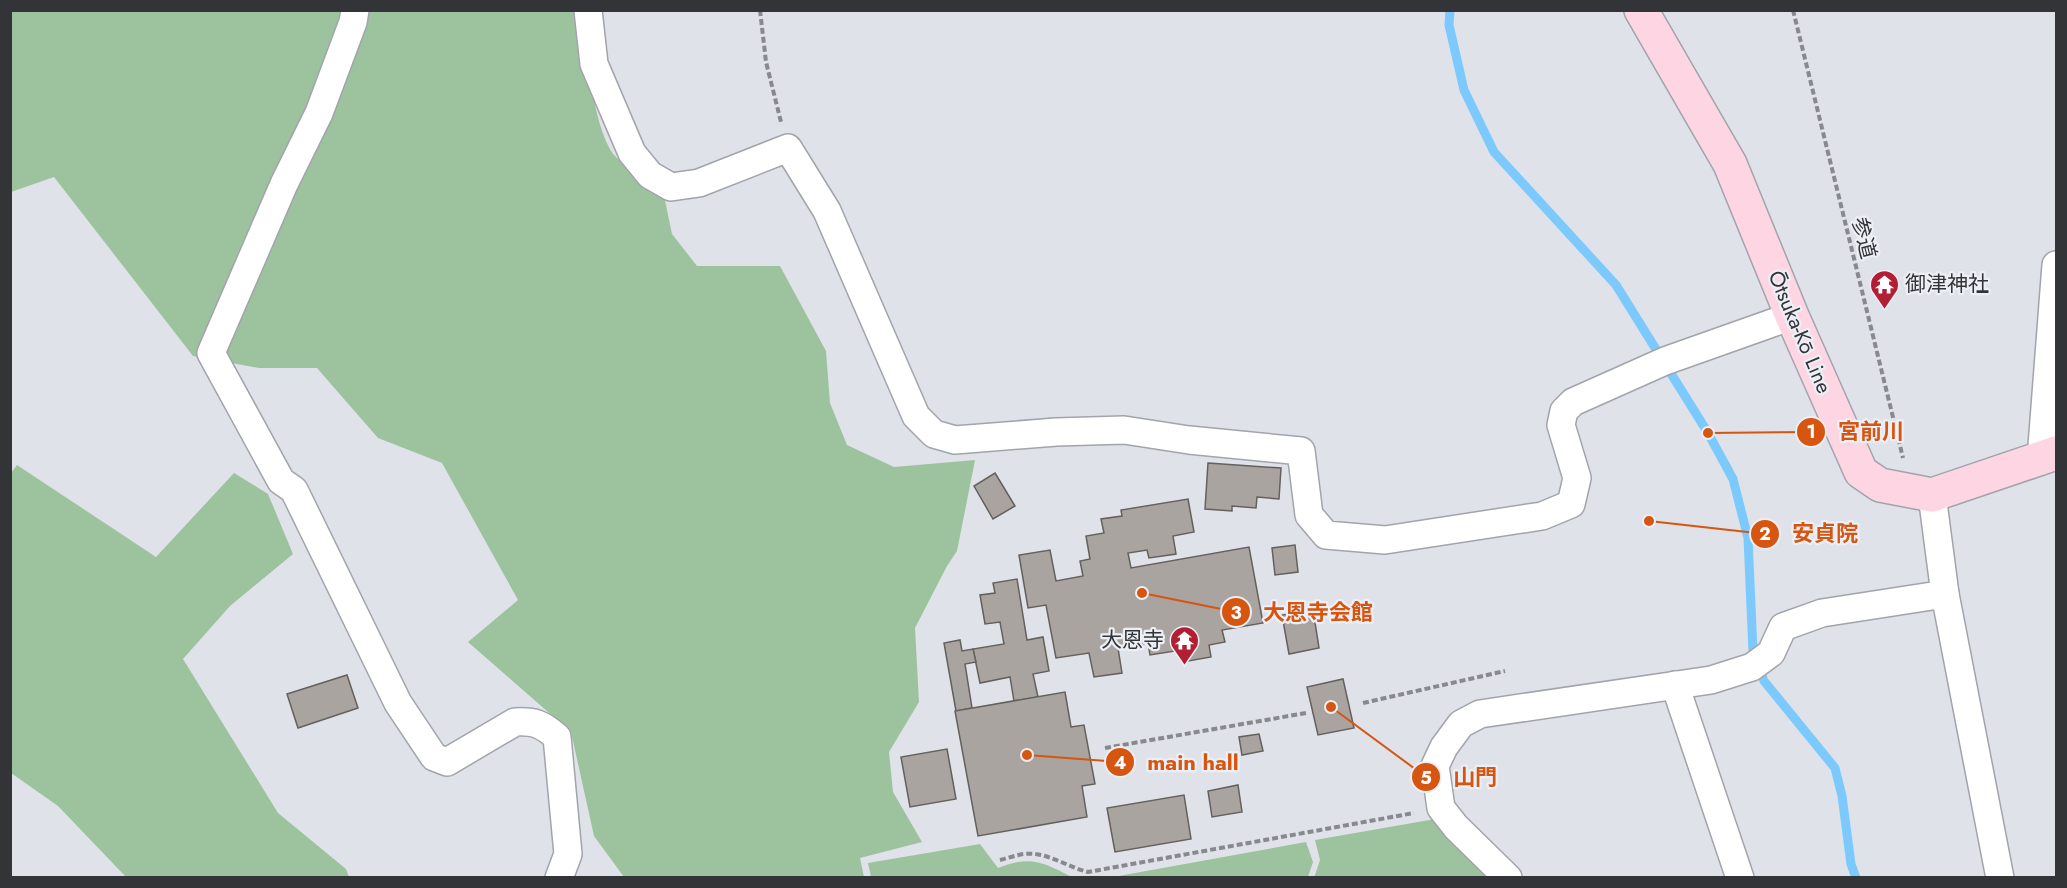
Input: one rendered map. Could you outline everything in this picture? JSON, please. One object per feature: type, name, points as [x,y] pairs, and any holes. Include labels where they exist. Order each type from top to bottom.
[{"type":"main road","name":"Ōtsuka-Kō Line","points":[[1641,10],[1730,164],[1792,316],[1861,472],[1880,485],[1932,495],[2049,456]]},
{"type":"street","points":[[355,10],[353,22],[320,113],[284,184],[211,353],[280,481],[294,490],[398,703],[434,758],[447,762],[515,722],[543,724],[557,737],[568,854],[559,878]]},
{"type":"street","points":[[588,10],[594,64],[632,153],[650,175],[670,187],[699,183],[788,148],[827,211],[916,416],[934,434],[956,440],[1056,432],[1124,430],[1188,441],[1301,451],[1309,515],[1326,535],[1385,540],[1542,516],[1571,504],[1576,478],[1562,425],[1564,411],[1573,402],[1665,361],[1792,316]]},
{"type":"street","points":[[2049,456],[2056,265]]},
{"type":"street","points":[[1932,495],[1945,594],[2000,878]]},
{"type":"street","points":[[1508,878],[1456,827],[1441,808],[1435,766],[1444,747],[1461,724],[1480,714],[1711,680],[1752,667],[1771,653],[1784,627],[1822,613],[1945,594]]},
{"type":"street","points":[[1676,685],[1740,878]]},
{"type":"path","points":[[760,10],[766,62],[788,148]]},
{"type":"path","name":"参道","points":[[1793,10],[1903,462]]},
{"type":"path","points":[[1363,703],[1505,671]]},
{"type":"path","points":[[1105,748],[1306,713]]},
{"type":"path","points":[[1000,860],[1025,853],[1045,855],[1088,873],[1441,808]]},
{"type":"green space","points":[[11,11],[580,11],[596,108],[607,144],[625,165],[662,186],[672,234],[697,266],[780,266],[826,351],[830,403],[847,445],[894,467],[975,460],[957,551],[915,628],[919,702],[889,752],[893,792],[922,842],[860,858],[864,877],[624,877],[594,836],[571,732],[468,642],[518,600],[442,463],[378,438],[317,368],[259,368],[193,356],[54,177],[11,192]]},
{"type":"green space","points":[[17,465],[156,557],[234,473],[268,494],[293,554],[230,606],[183,659],[278,813],[346,869],[349,877],[126,877],[58,806],[11,773],[10,474]]},
{"type":"green space","points":[[1435,819],[1496,878],[1314,878],[1320,860],[1315,840]]},
{"type":"green space","points":[[1306,842],[1313,862],[1308,877],[1113,877]]},
{"type":"green space","points":[[980,844],[998,868],[1028,861],[1053,867],[1072,877],[871,877],[868,863]]},
{"type":"building","points":[[1208,463],[1281,468],[1279,499],[1257,497],[1256,508],[1232,506],[1232,511],[1205,509]]},
{"type":"building","points":[[995,473],[1015,506],[993,519],[974,486]]},
{"type":"building","points":[[1188,499],[1194,532],[1173,536],[1176,554],[1149,558],[1147,550],[1128,553],[1131,568],[1249,547],[1263,623],[1222,630],[1225,642],[1209,645],[1211,657],[1183,662],[1181,650],[1150,655],[1148,643],[1118,648],[1122,673],[1094,677],[1089,653],[1056,658],[1046,605],[1028,608],[1019,555],[1050,550],[1056,581],[1083,576],[1080,561],[1090,559],[1086,536],[1104,533],[1101,519],[1122,516],[1121,510]]},
{"type":"building","points":[[1295,545],[1298,572],[1275,575],[1272,548]]},
{"type":"building","points":[[1017,579],[1027,640],[1043,637],[1049,671],[1033,674],[1038,697],[1014,701],[1010,677],[980,683],[973,649],[1004,644],[1000,622],[985,624],[980,595],[995,593],[993,583]]},
{"type":"building","points":[[1313,610],[1319,648],[1289,654],[1282,615]]},
{"type":"building","points":[[960,640],[962,651],[973,649],[976,662],[965,664],[972,708],[956,711],[944,643]]},
{"type":"building","points":[[347,675],[358,708],[298,728],[287,694]]},
{"type":"building","points":[[1343,679],[1354,728],[1318,735],[1307,687]]},
{"type":"building","points":[[1065,692],[1071,727],[1084,725],[1095,784],[1082,786],[1087,817],[978,836],[955,711]]},
{"type":"building","points":[[1259,734],[1263,751],[1242,755],[1239,737]]},
{"type":"building","points":[[947,749],[956,799],[910,807],[901,757]]},
{"type":"building","points":[[1238,785],[1242,812],[1212,817],[1208,791]]},
{"type":"building","points":[[1184,795],[1191,839],[1115,852],[1107,808]]},
{"type":"waterway","points":[[1450,10],[1449,25],[1464,90],[1494,152],[1616,285],[1708,433],[1733,479],[1748,538],[1753,652],[1764,681],[1835,768],[1842,796],[1851,864],[1856,878]]},
{"type":"place","name":"御津神社","points":[[1884,310]]},
{"type":"place","name":"宮前川","points":[[1708,433]]},
{"type":"place","name":"安貞院","points":[[1649,521]]},
{"type":"place","name":"大恩寺会館","points":[[1142,593]]},
{"type":"place","name":"大恩寺","points":[[1185,666]]},
{"type":"place","name":"山門","points":[[1331,707]]},
{"type":"place","name":"main hall","points":[[1027,755]]}]
